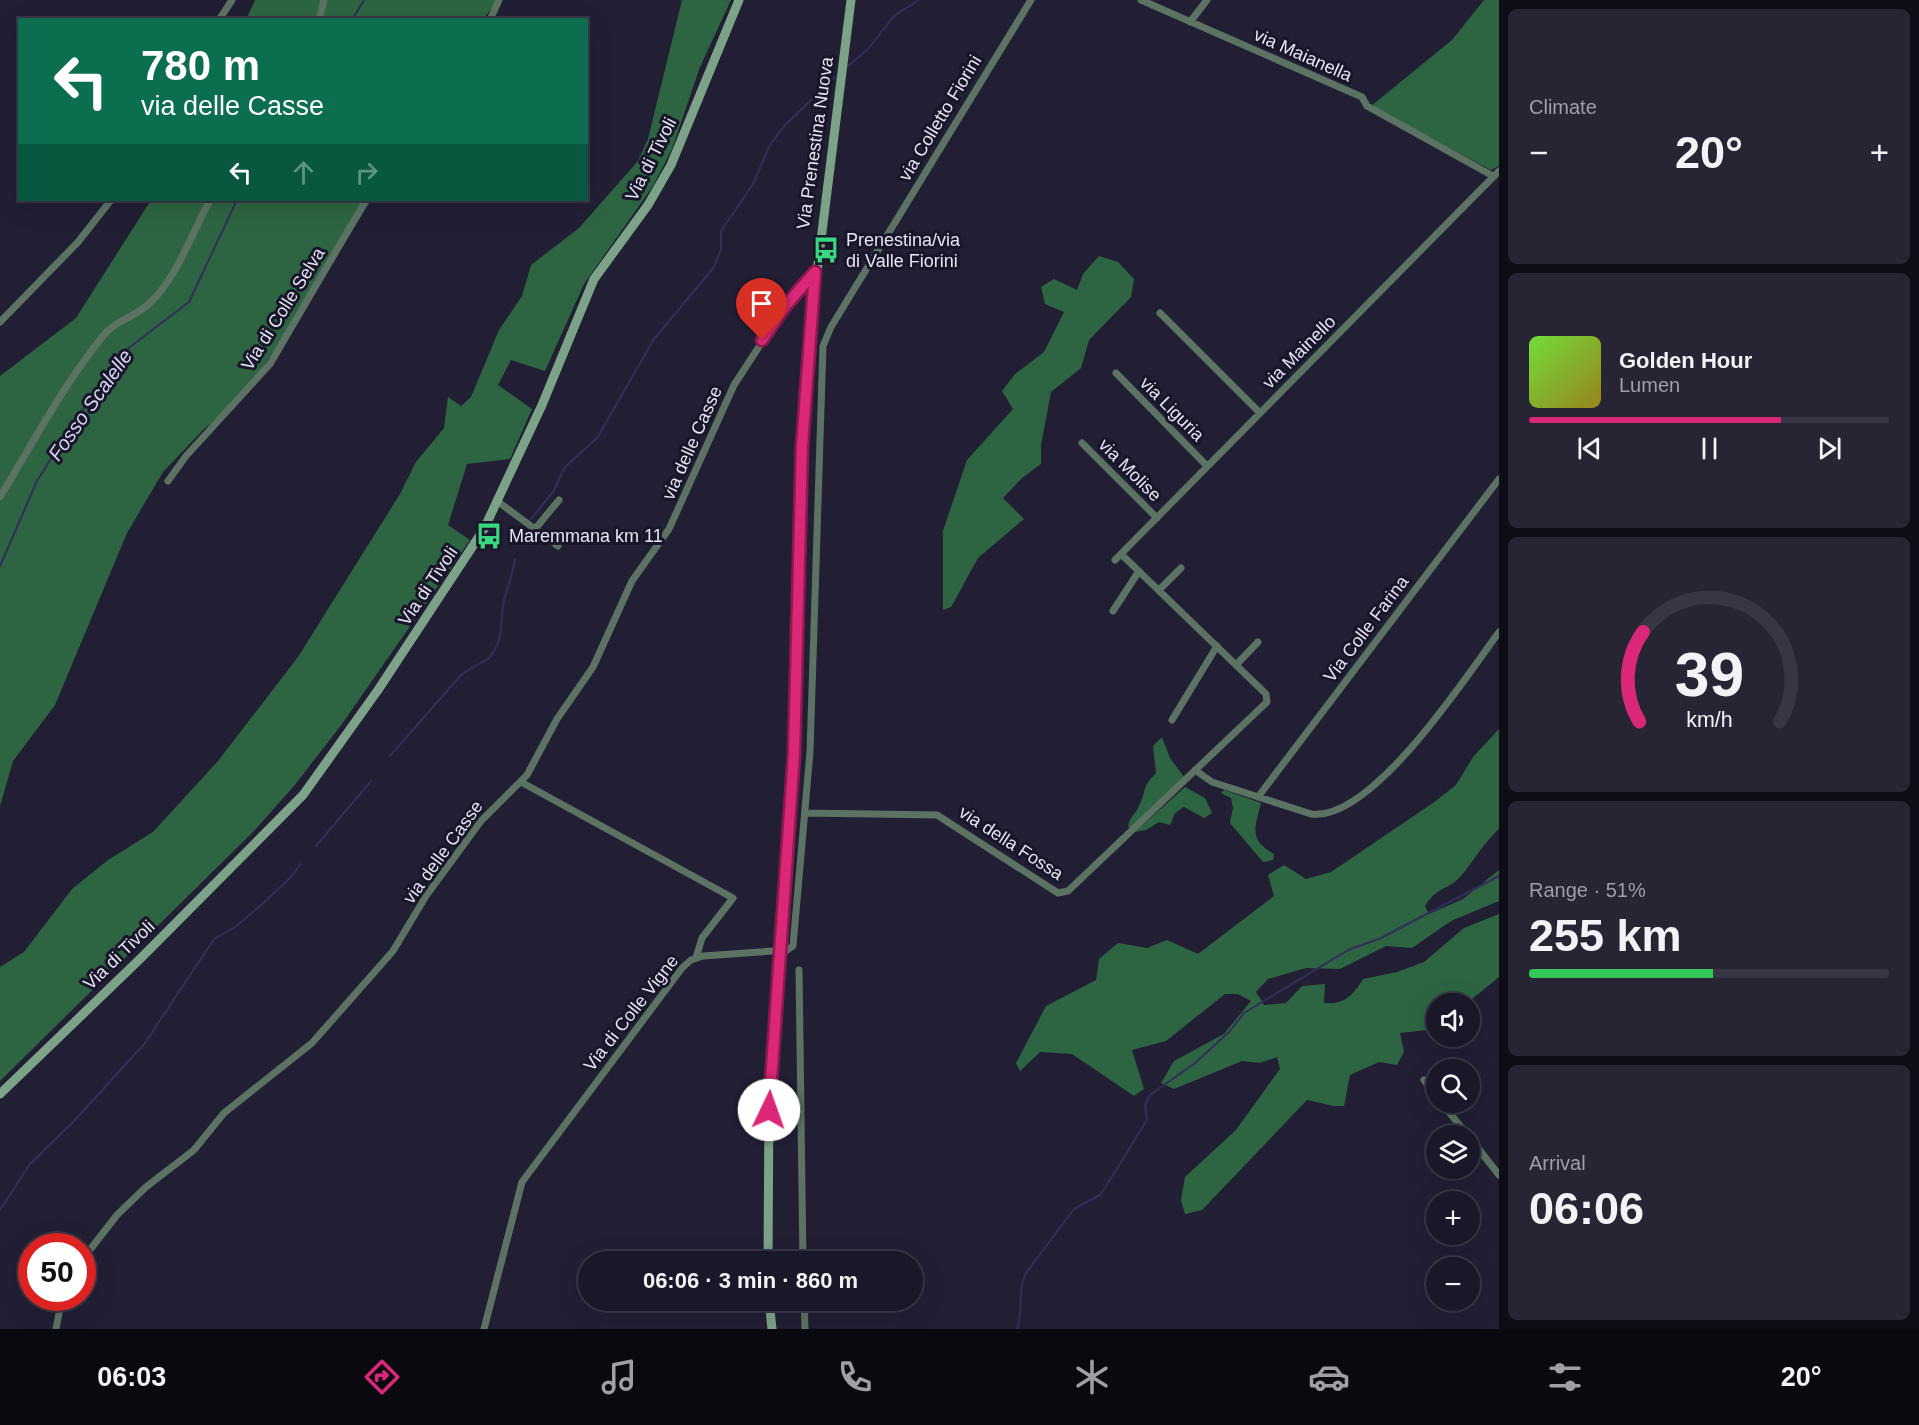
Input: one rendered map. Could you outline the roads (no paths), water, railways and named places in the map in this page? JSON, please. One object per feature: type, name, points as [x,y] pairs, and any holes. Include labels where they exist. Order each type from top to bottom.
[{"type":"main road","name":"Via di Tivoli","points":[[0,1094],[141,958],[303,795],[378,690],[472,550],[542,405],[594,279],[648,205],[673,159],[739,0]]},
{"type":"main road","name":"Via Prenestina Nuova","points":[[768,1251],[769,1110],[794,754],[802,446],[815,272],[851,0]]},
{"type":"main road","points":[[770,1311],[771,1329]]},
{"type":"street","points":[[220,18],[232,0]]},
{"type":"street","points":[[320,18],[324,0]]},
{"type":"street","points":[[491,18],[499,0]]},
{"type":"street","name":"via Colletto Fiorini","points":[[805,813],[810,752],[821,357],[831,327],[1031,0]]},
{"type":"street","name":"via Maianella","points":[[1141,0],[1362,97],[1367,106],[1496,174]]},
{"type":"street","points":[[1190,22],[1207,0]]},
{"type":"street","name":"via Mainello","points":[[1115,560],[1496,174]]},
{"type":"street","points":[[0,322],[82,238],[110,201]]},
{"type":"street","points":[[0,497],[67,385],[103,336],[114,324],[144,309],[157,296],[209,201]]},
{"type":"street","name":"Via di Colle Selva","points":[[168,481],[186,456],[270,364],[365,201]]},
{"type":"street","name":"via delle Casse","points":[[96,1242],[117,1215],[146,1187],[189,1155],[224,1113],[312,1043],[393,951],[429,891],[481,821],[521,782],[557,719],[593,667],[632,581],[667,533],[734,385],[772,324],[815,272]]},
{"type":"street","points":[[1160,313],[1260,412]]},
{"type":"street","name":"via Liguria","points":[[1116,373],[1207,466]]},
{"type":"street","name":"via Molise","points":[[1083,443],[1156,518]]},
{"type":"street","name":"Via Colle Farina","points":[[1258,797],[1499,479]]},
{"type":"street","points":[[497,501],[558,546]]},
{"type":"street","points":[[535,529],[559,501]]},
{"type":"street","points":[[1121,554],[1236,665],[1258,642]]},
{"type":"street","points":[[1159,590],[1181,568]]},
{"type":"street","points":[[1113,611],[1139,571]]},
{"type":"street","points":[[1195,770],[1209,782],[1318,815],[1335,812],[1347,806],[1388,774],[1404,757],[1499,633]]},
{"type":"street","points":[[1172,720],[1217,646]]},
{"type":"street","name":"via della Fossa","points":[[805,813],[937,815],[1058,893],[1064,894],[1265,707],[1268,701],[1266,694],[1236,665]]},
{"type":"street","points":[[521,782],[733,898],[702,938],[696,958]]},
{"type":"street","points":[[780,950],[790,949],[794,944],[805,813]]},
{"type":"street","name":"Via di Colle Vigne","points":[[484,1329],[516,1198],[524,1178],[682,968],[696,958],[780,950]]},
{"type":"street","points":[[799,970],[803,1251]]},
{"type":"street","points":[[1450,1113],[1460,1125]]},
{"type":"street","points":[[1480,1151],[1499,1175]]},
{"type":"street","points":[[56,1329],[59,1311]]},
{"type":"street","points":[[804,1311],[805,1329]]},
{"type":"waterway","name":"Fosso Scalelle","points":[[353,18],[364,0]]},
{"type":"waterway","points":[[848,66],[868,49],[895,15],[919,0]]},
{"type":"waterway","points":[[531,519],[553,492],[565,467],[597,438],[654,339],[714,267],[721,249],[721,231],[753,184],[770,145],[785,125],[835,77]]},
{"type":"waterway","name":"Fosso Scalelle","points":[[0,566],[37,481],[75,420],[126,350],[189,302],[237,201]]},
{"type":"waterway","points":[[390,756],[461,675],[489,658],[494,651],[500,637],[504,600],[515,559]]},
{"type":"waterway","points":[[316,846],[371,781]]},
{"type":"waterway","points":[[0,1210],[30,1164],[75,1120],[145,1043],[214,939],[235,927],[259,907],[290,878],[301,864]]},
{"type":"waterway","points":[[1017,1329],[1022,1286],[1026,1273],[1074,1209],[1100,1195],[1147,1120],[1145,1105],[1150,1095],[1195,1063],[1230,1031],[1244,1013],[1348,950],[1381,938],[1499,876]]},
{"type":"place","name":"Prenestina/via di Valle Fiorini","points":[[826,250]]},
{"type":"place","name":"Maremmana km 11","points":[[489,536]]}]
